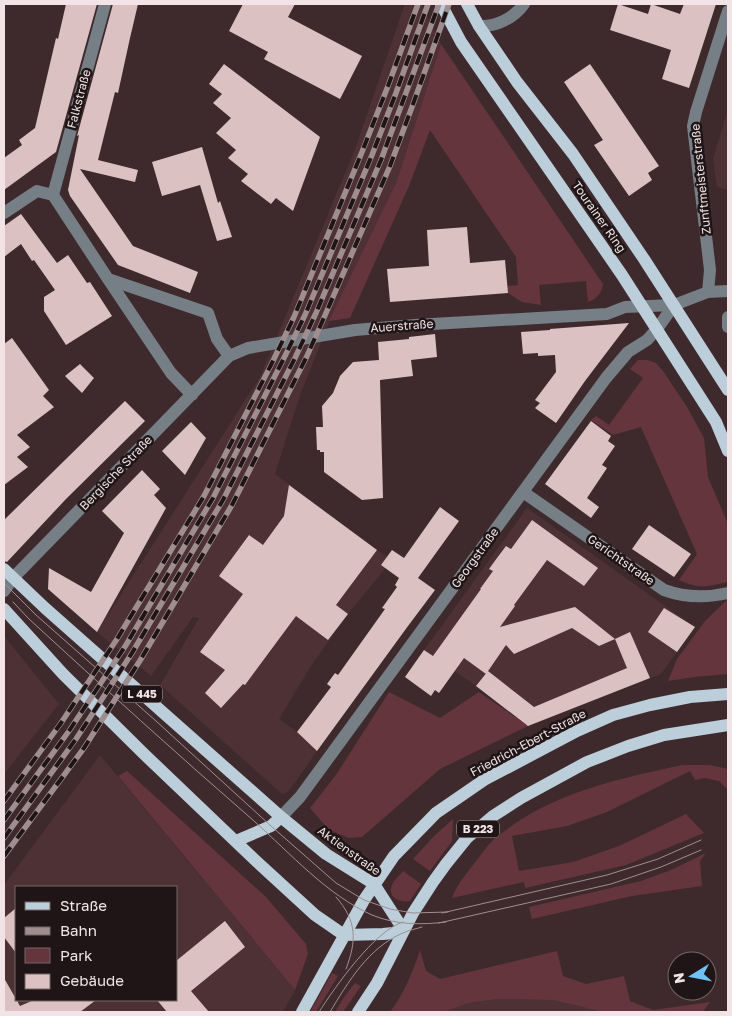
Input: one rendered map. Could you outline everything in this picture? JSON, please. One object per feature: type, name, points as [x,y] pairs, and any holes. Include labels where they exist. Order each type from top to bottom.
[{"type":"main road","name":"Tourainer Ring","points":[[441,4],[461,42],[614,263],[657,329],[716,422],[728,451]]},
{"type":"main road","name":"Tourainer Ring","points":[[467,4],[479,26],[517,82],[578,162],[674,304],[728,390]]},
{"type":"main road","name":"Aktienstraße","points":[[4,569],[45,608],[281,817],[326,854],[374,884],[404,932]]},
{"type":"main road","points":[[4,609],[63,674],[144,754],[315,915],[344,935],[404,932]]},
{"type":"main road","name":"Friedrich-Ebert-Straße","points":[[302,1012],[374,884],[394,856],[436,813],[484,780],[577,731],[613,715],[690,697],[728,694]]},
{"type":"main road","name":"B 223","points":[[358,1012],[377,983],[413,913],[446,864],[467,838],[493,816],[521,798],[587,762],[628,746],[664,735],[726,727]]},
{"type":"main road","points":[[236,841],[271,826],[281,817]]},
{"type":"street","name":"Falkstraße","points":[[53,195],[105,4]]},
{"type":"street","points":[[479,26],[504,21],[524,4]]},
{"type":"street","name":"Zunftmeisterstraße","points":[[708,292],[710,270],[693,126],[728,11]]},
{"type":"street","points":[[4,213],[37,191],[53,195],[171,372],[192,395]]},
{"type":"street","points":[[108,279],[208,313],[217,339],[229,356]]},
{"type":"street","name":"Auerstraße","points":[[229,356],[248,348],[355,330],[424,324],[607,314],[625,307],[674,304],[708,292],[728,291]]},
{"type":"street","name":"Georgstraße","points":[[281,817],[300,797],[610,374],[628,352],[647,340],[674,304]]},
{"type":"street","points":[[728,317],[728,327]]},
{"type":"street","name":"Bergische Straße","points":[[4,591],[13,578],[229,356]]},
{"type":"street","name":"Gerichtstraße","points":[[523,492],[664,590],[689,597],[728,593]]},
{"type":"shaded area","points":[[405,4],[421,4],[441,44],[396,183],[328,325],[300,395],[275,474],[392,560],[348,614],[311,666],[279,719],[297,732],[317,751],[289,791],[282,794],[160,685],[199,618],[193,617],[151,676],[97,632],[260,377],[354,152]]},
{"type":"shaded area","points":[[728,109],[728,190],[717,187],[713,159]]},
{"type":"shaded area","points":[[527,508],[695,627],[661,674],[528,726],[476,686],[424,650]]},
{"type":"shaded area","points":[[4,636],[59,704],[4,774]]},
{"type":"shaded area","points":[[100,755],[295,990],[283,1012],[4,1012],[4,885]]},
{"type":"shaded area","points":[[498,999],[552,1000],[604,1012],[443,1012],[469,1003]]},
{"type":"green space","points":[[441,44],[603,284],[601,290],[597,297],[588,302],[586,281],[539,285],[541,305],[522,302],[508,293],[507,286],[518,285],[516,257],[430,130],[409,186],[350,318],[329,321],[396,183]]},
{"type":"green space","points":[[638,360],[656,363],[663,371],[687,407],[704,438],[708,477],[728,524],[728,582],[703,586],[692,585],[679,580],[697,554],[641,427],[613,435],[591,420],[596,416],[609,425],[643,378],[630,369]]},
{"type":"green space","points":[[728,599],[728,674],[668,681],[677,659],[705,621]]},
{"type":"green space","points":[[389,692],[440,718],[479,692],[528,726],[440,769],[362,837],[349,838],[329,830],[310,808],[336,775]]},
{"type":"green space","points":[[682,765],[710,765],[728,769],[728,790],[719,781],[704,778],[695,780],[690,771],[607,812],[567,826],[512,836],[519,871],[573,862],[619,846],[686,814],[704,833],[626,865],[525,888],[524,882],[452,898],[462,879],[491,842],[529,815],[550,804],[592,787]]},
{"type":"green space","points":[[127,771],[266,897],[306,944],[308,954],[295,990],[118,776]]},
{"type":"green space","points":[[453,819],[452,841],[430,871],[413,859]]},
{"type":"green space","points":[[706,853],[700,861],[702,886],[632,896],[532,919],[529,907],[641,881],[671,870]]},
{"type":"green space","points":[[403,871],[421,884],[410,901],[398,900],[391,893],[393,883]]},
{"type":"green space","points":[[420,950],[426,971],[440,979],[557,951],[563,976],[586,984],[624,976],[630,1001],[653,1010],[710,1002],[703,1012],[604,1012],[552,1000],[498,999],[469,1003],[443,1012],[390,1012],[408,982]]},
{"type":"green space","points":[[332,973],[338,976],[316,1012],[310,1012]]},
{"type":"green space","points":[[355,983],[361,986],[343,1012],[335,1012],[344,997]]},
{"type":"building","points":[[66,4],[97,4],[56,152],[4,190],[4,158],[22,145],[19,140],[35,128]]},
{"type":"building","points":[[113,4],[138,4],[118,93],[115,92],[98,160],[138,170],[135,182],[80,169],[133,246],[198,272],[190,293],[118,265],[70,196],[68,190],[79,135],[77,136]]},
{"type":"building","points":[[243,4],[295,4],[288,17],[362,56],[340,99],[264,59],[268,52],[229,31]]},
{"type":"building","points":[[618,4],[648,14],[651,4],[680,14],[684,4],[716,4],[689,88],[662,79],[671,50],[610,30]]},
{"type":"building","points":[[224,64],[320,137],[293,211],[276,198],[271,204],[241,181],[248,174],[228,158],[236,150],[216,133],[231,118],[213,103],[222,94],[209,84]]},
{"type":"building","points":[[590,64],[659,166],[648,173],[652,180],[629,196],[594,145],[603,140],[564,82]]},
{"type":"building","points":[[202,147],[218,203],[220,201],[232,237],[217,241],[200,185],[162,196],[152,162]]},
{"type":"building","points":[[21,214],[57,263],[68,255],[87,283],[90,282],[112,316],[66,345],[44,311],[44,297],[55,290],[34,260],[32,261],[21,244],[4,257],[4,226]]},
{"type":"building","points":[[467,227],[470,263],[505,260],[508,293],[390,302],[387,269],[429,266],[427,230]]},
{"type":"building","points":[[629,323],[556,423],[535,408],[540,403],[535,400],[556,372],[555,355],[538,356],[538,353],[523,354],[521,332]]},
{"type":"building","points":[[435,334],[437,357],[411,360],[413,376],[380,380],[383,498],[362,500],[324,472],[324,452],[317,450],[316,427],[323,427],[322,406],[333,393],[340,376],[353,362],[379,360],[378,342]]},
{"type":"building","points":[[12,338],[49,390],[43,396],[54,407],[17,435],[30,447],[17,457],[28,467],[4,485],[4,344]]},
{"type":"building","points":[[80,364],[94,378],[82,393],[65,376]]},
{"type":"building","points":[[125,401],[145,421],[66,499],[7,562],[4,561],[4,520]]},
{"type":"building","points":[[591,421],[611,436],[608,441],[615,446],[602,465],[607,468],[587,498],[599,507],[591,518],[545,484]]},
{"type":"building","points":[[191,422],[206,438],[185,475],[162,451]]},
{"type":"building","points":[[142,470],[160,489],[154,495],[166,508],[97,632],[48,589],[49,568],[91,592],[124,533],[102,511]]},
{"type":"building","points":[[289,485],[377,550],[336,605],[348,614],[328,640],[296,616],[245,685],[243,684],[221,708],[205,693],[225,670],[200,652],[243,594],[219,576],[249,535],[263,545],[284,516]]},
{"type":"building","points":[[440,507],[459,521],[418,578],[435,590],[317,751],[297,732],[331,687],[327,684],[335,673],[338,675],[385,609],[382,608],[397,587],[395,585],[399,578],[381,565],[392,550],[404,558]]},
{"type":"building","points":[[532,520],[598,568],[584,586],[547,560],[500,627],[575,607],[615,639],[599,646],[572,628],[514,654],[506,645],[486,674],[464,658],[439,693],[435,690],[431,696],[405,677],[424,650],[433,656],[493,571],[489,569],[497,558],[506,546],[511,549]]},
{"type":"building","points":[[649,525],[691,554],[674,577],[632,549]]},
{"type":"building","points":[[664,608],[695,627],[677,652],[648,632]]},
{"type":"building","points":[[630,632],[650,678],[528,726],[476,686],[488,671],[534,707],[627,668],[615,639]]},
{"type":"building","points":[[15,909],[15,952],[4,937],[4,918]]},
{"type":"building","points":[[225,921],[245,947],[191,991],[209,1012],[167,1012],[158,1001],[178,1001],[178,959]]},
{"type":"building","points":[[4,978],[15,997],[15,1001],[17,1001],[20,1006],[32,1001],[95,1001],[80,1012],[4,1012]]},
{"type":"tram line","points":[[4,583],[36,615],[336,883],[364,900],[390,909],[413,913],[448,912]]},
{"type":"tram line","points":[[13,602],[29,619],[141,721],[324,885],[355,907],[390,921],[418,924],[446,922]]},
{"type":"tram line","points":[[442,913],[607,875],[658,859],[701,840]]},
{"type":"tram line","points":[[439,923],[611,884],[661,867],[701,850]]},
{"type":"tram line","points":[[336,897],[348,914],[353,931],[352,949],[346,969]]},
{"type":"tram line","points":[[319,1012],[345,975],[368,947],[392,927],[403,922]]},
{"type":"tram line","points":[[330,1012],[360,966],[370,956],[391,939],[422,927]]},
{"type":"railway","points":[[4,801],[61,723],[117,639],[204,496],[294,317],[362,152],[418,4]]},
{"type":"railway","points":[[4,820],[69,731],[126,645],[213,498],[305,315],[372,155],[428,4]]},
{"type":"railway","points":[[4,838],[76,739],[132,653],[223,500],[316,313],[381,160],[439,4]]},
{"type":"railway","points":[[4,856],[84,748],[141,659],[232,505],[307,356],[390,166],[449,4]]}]
